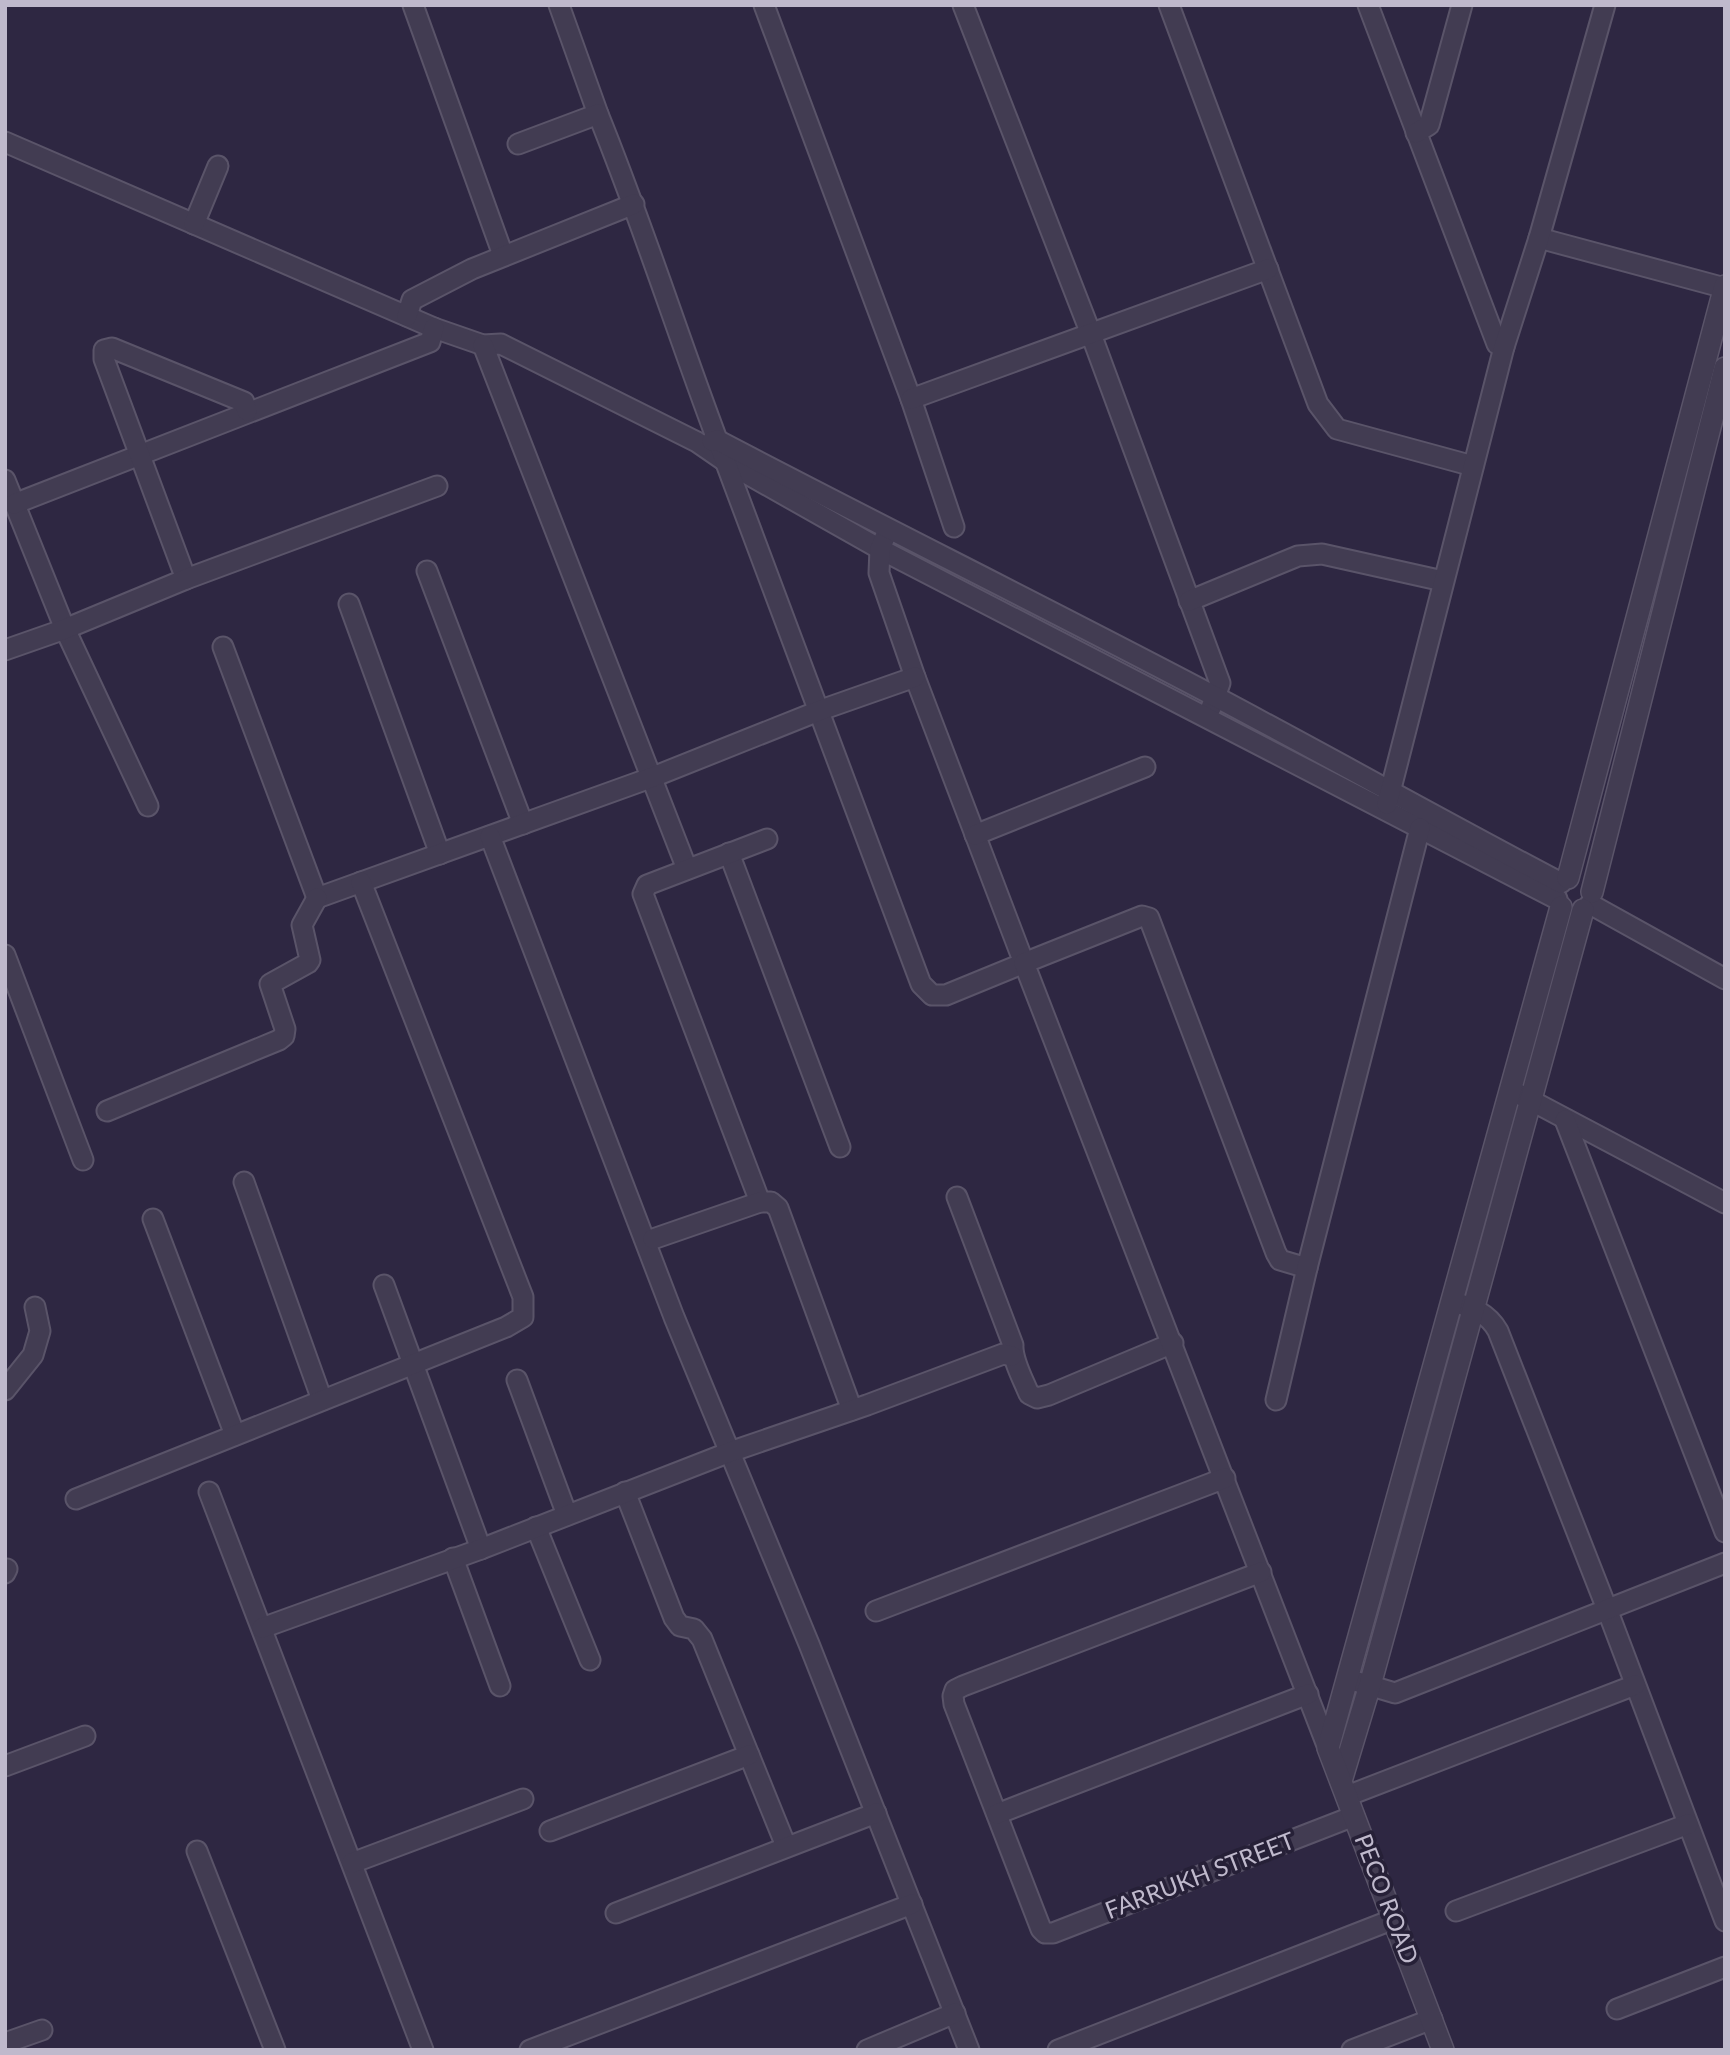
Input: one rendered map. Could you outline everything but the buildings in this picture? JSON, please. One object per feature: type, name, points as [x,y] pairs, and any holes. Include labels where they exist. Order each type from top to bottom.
[{"type":"street","points":[[413,5],[503,256]]},
{"type":"street","points":[[559,5],[634,204],[717,440],[821,710],[921,984],[932,995],[946,995],[1142,916],[1149,918],[1276,1254],[1280,1260],[1307,1268]]},
{"type":"street","points":[[764,5],[911,399],[954,527]]},
{"type":"street","points":[[963,5],[1091,334],[1220,683],[1207,718]]},
{"type":"street","points":[[1169,5],[1318,404],[1337,429],[1473,466]]},
{"type":"street","points":[[1368,5],[1497,344],[1504,347]]},
{"type":"street","points":[[1416,133],[1429,125],[1462,5]]},
{"type":"street","points":[[1388,802],[1504,347],[1539,238],[1605,5]]},
{"type":"street","points":[[518,144],[598,114]]},
{"type":"street","points":[[5,142],[434,328],[483,345],[500,344],[696,442],[726,463],[880,549],[1207,718],[1388,802],[1562,892],[1572,912],[1589,902]]},
{"type":"street","points":[[194,224],[218,166]]},
{"type":"street","points":[[407,316],[412,300],[472,269],[634,204]]},
{"type":"street","points":[[1347,1798],[1370,1685],[1589,902],[1711,407],[1725,287],[1539,238]]},
{"type":"street","points":[[911,399],[1268,269]]},
{"type":"street","points":[[14,504],[247,411],[430,342],[434,328]]},
{"type":"street","points":[[483,345],[687,869]]},
{"type":"street","points":[[186,579],[104,359],[104,350],[112,348],[244,402],[247,411]]},
{"type":"street","points":[[1328,1748],[1511,1090],[1562,892],[1725,368]]},
{"type":"street","points":[[696,442],[717,440],[1216,697],[1388,802],[1420,828],[1562,892]]},
{"type":"street","points":[[5,480],[65,629],[148,806]]},
{"type":"street","points":[[5,650],[65,629],[186,579],[437,486]]},
{"type":"street","points":[[888,530],[880,549],[879,573],[915,677],[1328,1748]]},
{"type":"street","points":[[1189,601],[1298,556],[1322,554],[1443,581]]},
{"type":"street","points":[[427,571],[523,824]]},
{"type":"street","points":[[349,604],[440,854]]},
{"type":"street","points":[[223,647],[317,898]]},
{"type":"street","points":[[107,1111],[284,1036],[285,1029],[270,984],[310,960],[302,925],[317,898],[653,777],[821,710],[915,677]]},
{"type":"street","points":[[975,835],[1145,767]]},
{"type":"street","points":[[1276,1400],[1307,1268],[1420,828]]},
{"type":"street","points":[[490,836],[674,1317],[970,2050]]},
{"type":"street","points":[[760,1202],[643,894],[648,884],[767,839]]},
{"type":"street","points":[[729,853],[840,1147]]},
{"type":"street","points":[[1562,892],[1578,877],[1588,882],[1589,902]]},
{"type":"street","points":[[76,1499],[506,1327],[523,1317],[523,1297],[361,882]]},
{"type":"street","points":[[1589,902],[1725,979]]},
{"type":"street","points":[[5,955],[83,1160]]},
{"type":"street","points":[[1511,1090],[1725,1203]]},
{"type":"street","points":[[1565,1119],[1725,1532]]},
{"type":"street","points":[[244,1182],[322,1400]]},
{"type":"street","points":[[957,1197],[1013,1345],[1012,1356],[1019,1366],[1029,1394],[1037,1398],[1173,1343]]},
{"type":"street","points":[[653,1239],[760,1202],[772,1202],[778,1208],[852,1410]]},
{"type":"street","points":[[153,1219],[234,1435]]},
{"type":"street","points":[[384,1285],[411,1365],[481,1549]]},
{"type":"street","points":[[1453,1302],[1474,1308],[1494,1323],[1498,1331],[1725,1921]]},
{"type":"street","points":[[5,1390],[33,1355],[40,1331],[35,1307]]},
{"type":"street","points":[[262,1628],[481,1549],[730,1452],[1003,1354],[1012,1356]]},
{"type":"street","points":[[517,1380],[568,1515]]},
{"type":"street","points":[[876,1611],[1225,1478]]},
{"type":"street","points":[[209,1492],[423,2050]]},
{"type":"street","points":[[625,1492],[674,1618],[680,1626],[694,1629],[702,1639],[786,1846]]},
{"type":"street","points":[[536,1527],[590,1660]]},
{"type":"street","points":[[453,1558],[500,1686]]},
{"type":"street","points":[[1348,1679],[1395,1693],[1725,1563]]},
{"type":"street","points":[[1261,1572],[955,1690],[954,1704],[997,1814],[1308,1694]]},
{"type":"street","name":"FARRUKH STREET","points":[[997,1814],[1041,1928],[1045,1933],[1053,1933],[1347,1798],[1635,1685]]},
{"type":"street","points":[[5,1766],[85,1736]]},
{"type":"street","name":"PECO ROAD","points":[[1328,1748],[1443,2050]]},
{"type":"street","points":[[550,1831],[749,1755]]},
{"type":"street","points":[[352,1863],[523,1800]]},
{"type":"street","points":[[616,1913],[876,1813]]},
{"type":"street","points":[[1455,1911],[1688,1824]]},
{"type":"street","points":[[197,1851],[275,2050]]},
{"type":"street","points":[[530,2050],[912,1904]]},
{"type":"street","points":[[1058,2050],[1394,1919]]},
{"type":"street","points":[[1617,2009],[1725,1966]]},
{"type":"street","points":[[867,2050],[955,2013]]},
{"type":"street","points":[[1352,2050],[1432,2019]]},
{"type":"street","points":[[5,2043],[42,2030]]}]
